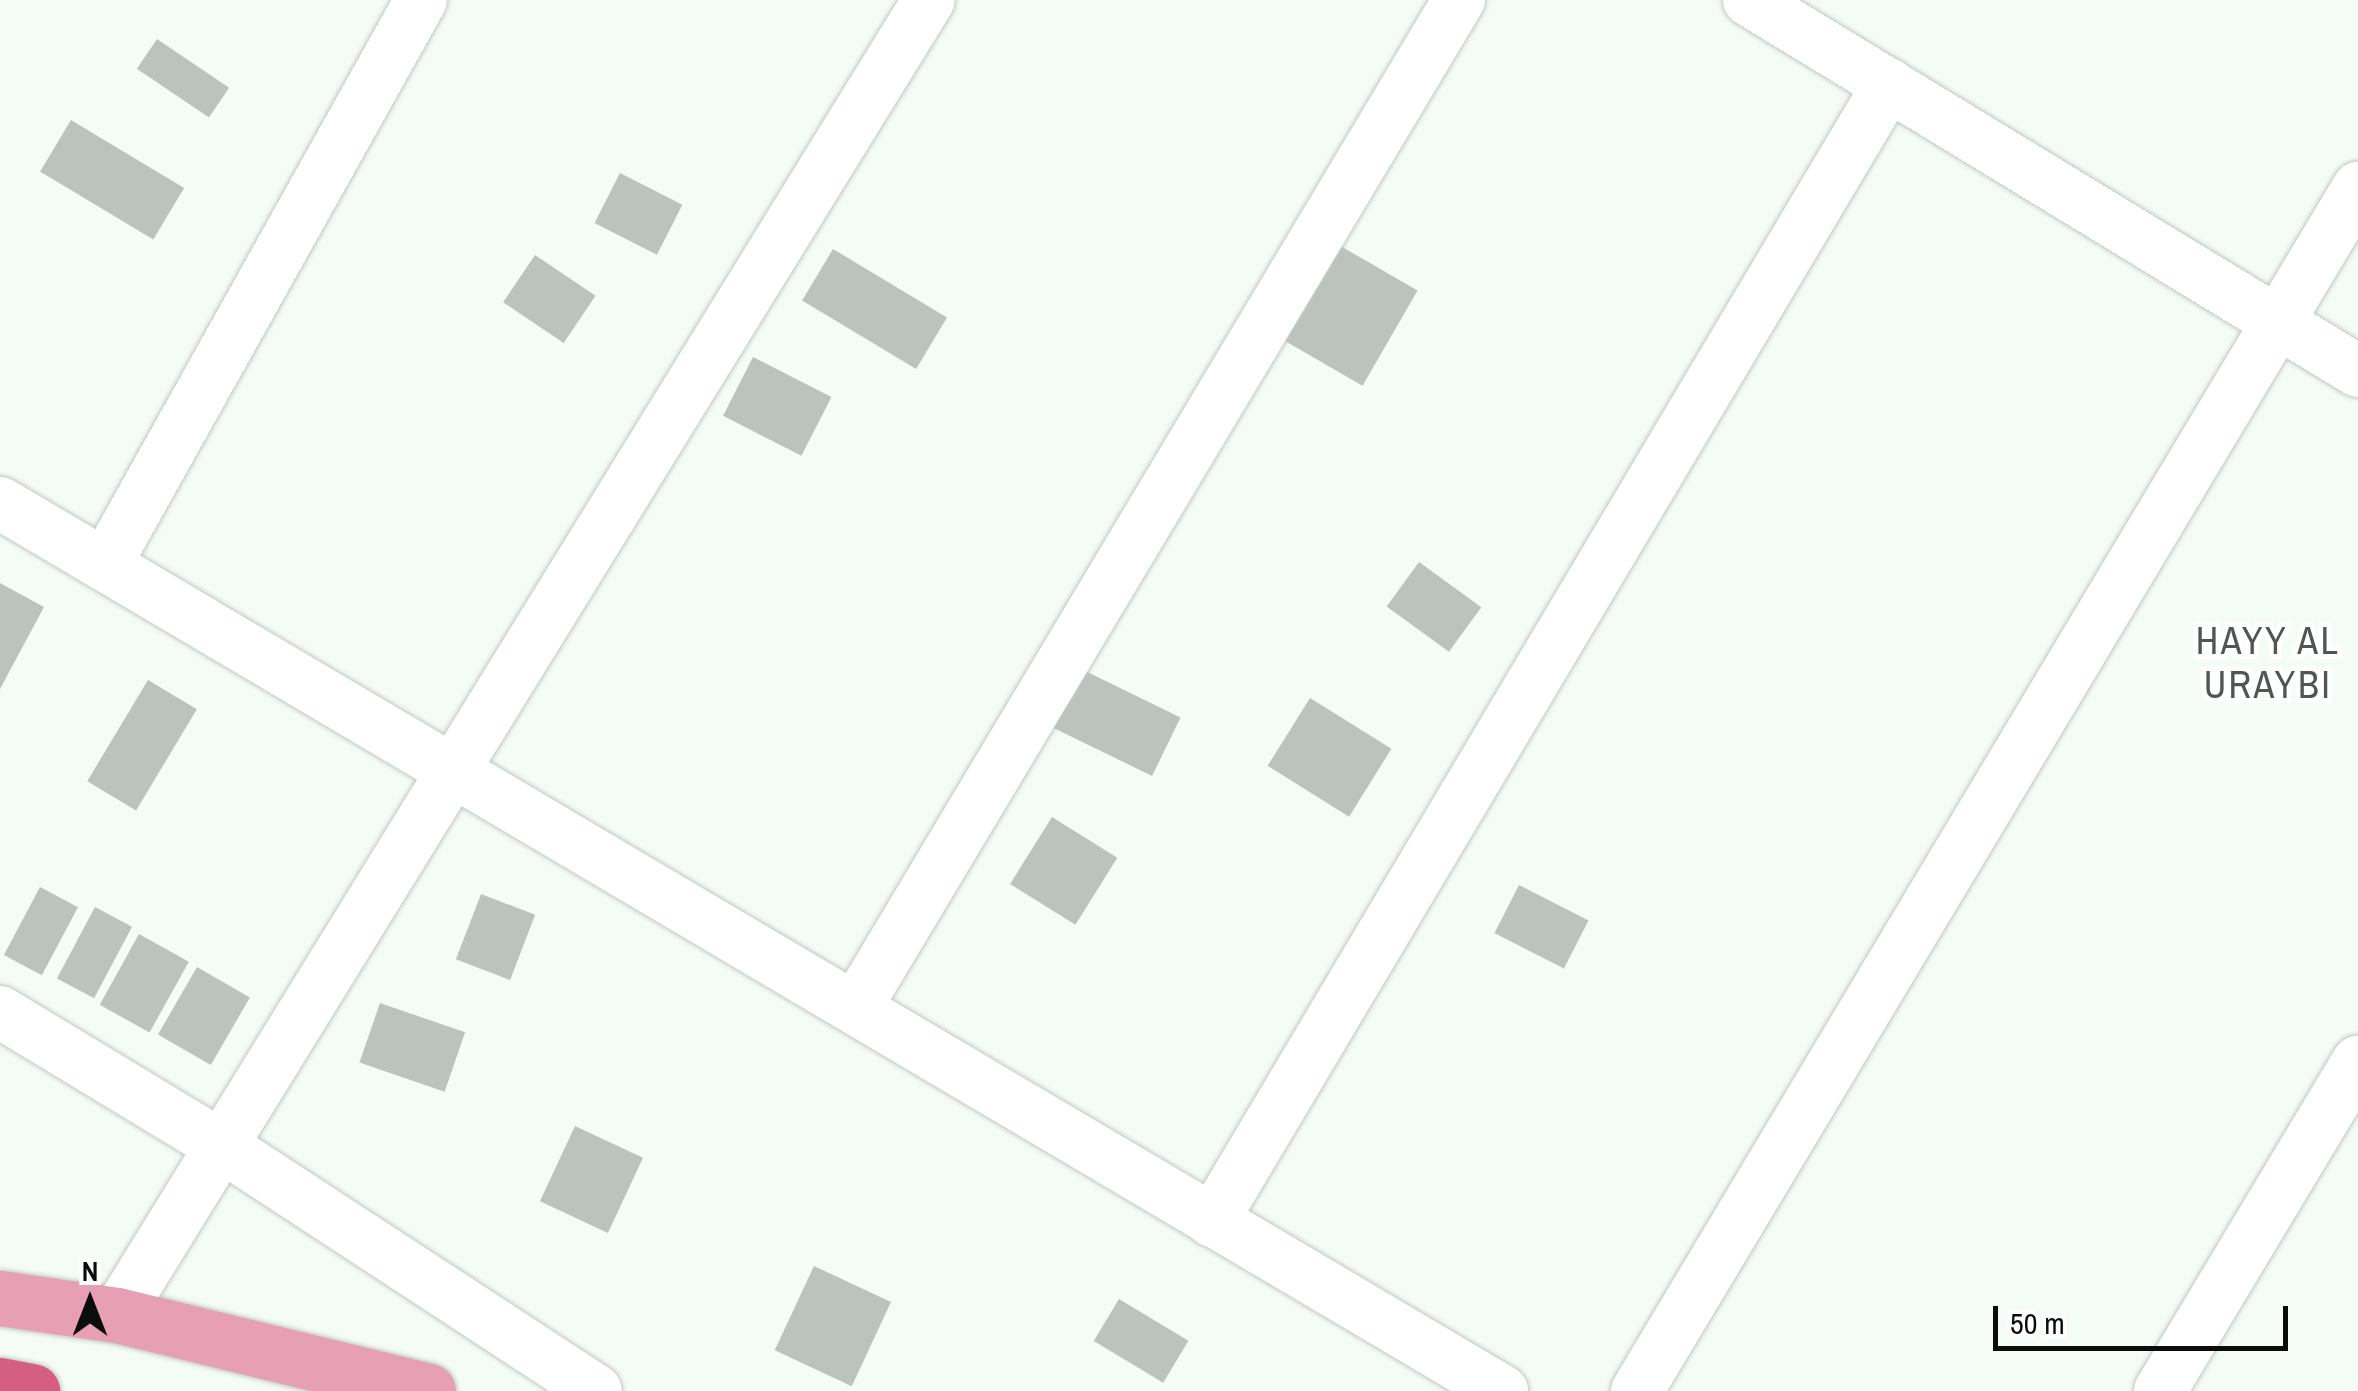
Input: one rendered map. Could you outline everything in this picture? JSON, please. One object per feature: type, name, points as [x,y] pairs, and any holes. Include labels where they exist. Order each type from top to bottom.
[{"type":"highway","points":[[0,1384],[32,1391]]},
{"type":"main road","points":[[0,1298],[117,1316],[428,1391]]},
{"type":"street","points":[[104,565],[421,0]]},
{"type":"street","points":[[117,1316],[930,0]]},
{"type":"street","points":[[856,1006],[1458,0]]},
{"type":"street","points":[[1749,0],[2358,371]]},
{"type":"street","points":[[1212,1222],[1889,84]]},
{"type":"street","points":[[1637,1391],[2274,320],[2358,188]]},
{"type":"street","points":[[0,503],[1502,1391]]},
{"type":"street","points":[[0,1012],[224,1148],[596,1391]]},
{"type":"street","points":[[2160,1391],[2358,1062]]},
{"type":"building","points":[[157,39],[229,88],[209,117],[137,69]]},
{"type":"building","points":[[71,120],[184,188],[153,239],[40,171]]},
{"type":"building","points":[[620,173],[682,205],[657,255],[595,223]]},
{"type":"building","points":[[1337,244],[1418,290],[1363,386],[1282,339]]},
{"type":"building","points":[[833,249],[947,318],[916,369],[802,300]]},
{"type":"building","points":[[535,255],[596,296],[564,343],[503,302]]},
{"type":"building","points":[[753,357],[831,397],[801,456],[723,416]]},
{"type":"building","points":[[1419,562],[1481,607],[1449,652],[1387,606]]},
{"type":"building","points":[[0,583],[44,607],[0,689]]},
{"type":"building","points":[[1079,668],[1181,718],[1152,776],[1051,726]]},
{"type":"building","points":[[148,680],[197,709],[136,811],[87,781]]},
{"type":"building","points":[[1310,698],[1391,749],[1349,817],[1268,766]]},
{"type":"building","points":[[1052,817],[1117,858],[1075,925],[1010,884]]},
{"type":"building","points":[[1519,885],[1588,920],[1564,969],[1494,933]]},
{"type":"building","points":[[40,887],[78,907],[42,975],[4,955]]},
{"type":"building","points":[[481,894],[535,915],[510,980],[456,959]]},
{"type":"building","points":[[95,907],[132,927],[94,998],[57,979]]},
{"type":"building","points":[[139,934],[189,962],[150,1032],[100,1005]]},
{"type":"building","points":[[197,967],[250,998],[211,1065],[158,1035]]},
{"type":"building","points":[[380,1003],[465,1032],[445,1092],[359,1063]]},
{"type":"building","points":[[575,1126],[643,1158],[608,1233],[540,1201]]},
{"type":"building","points":[[814,1266],[891,1302],[852,1386],[775,1350]]},
{"type":"building","points":[[1119,1299],[1188,1341],[1163,1383],[1094,1341]]},
{"type":"district","name":"HAYY AL URAYBI","points":[[2268,663]]}]
